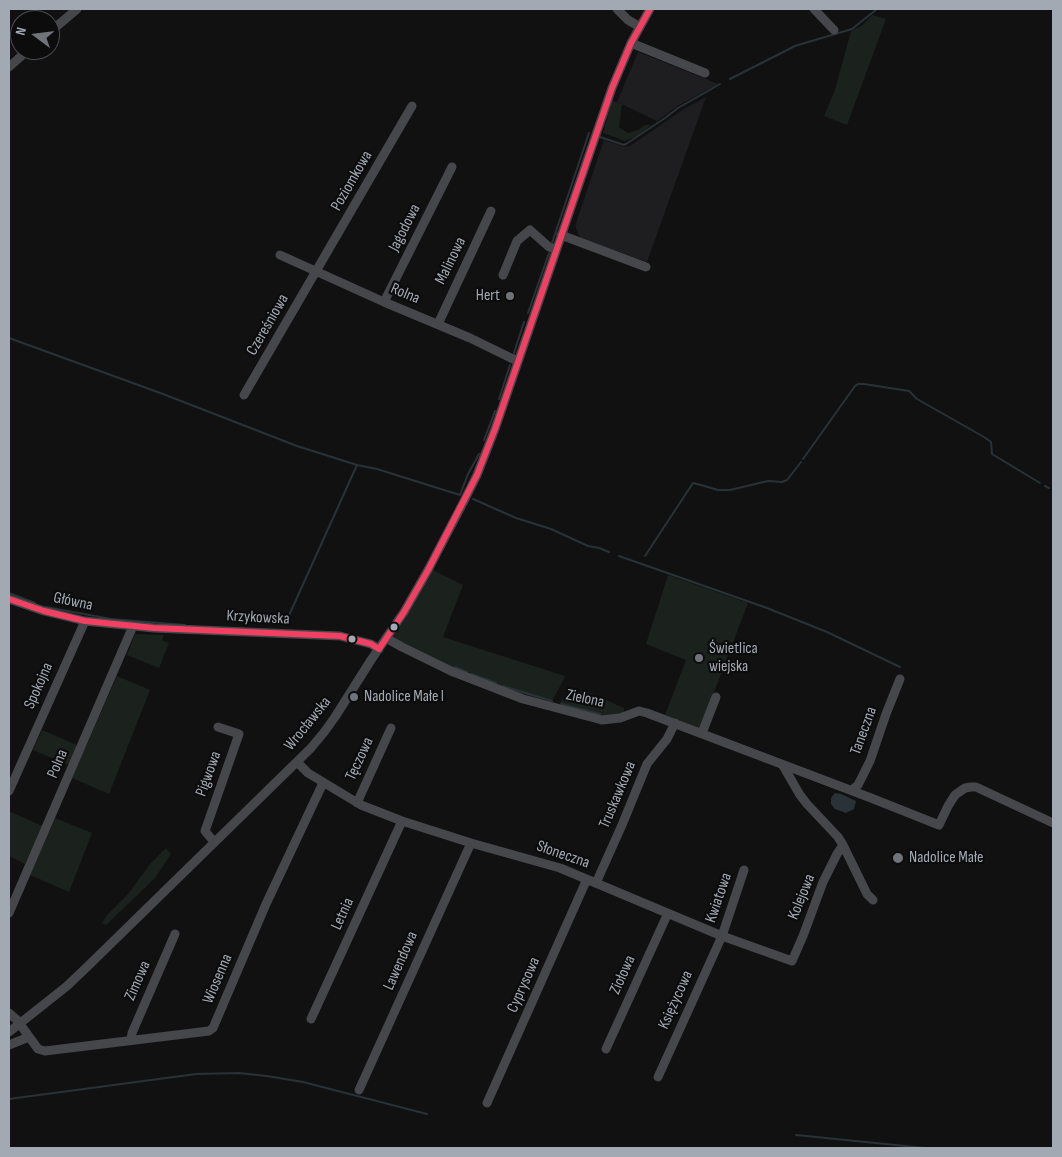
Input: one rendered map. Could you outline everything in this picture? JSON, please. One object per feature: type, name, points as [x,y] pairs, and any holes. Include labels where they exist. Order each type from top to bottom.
[{"type":"street","points":[[60,24],[78,9]]},
{"type":"street","points":[[617,9],[628,20],[640,27]]},
{"type":"street","points":[[650,9],[631,43],[705,73]]},
{"type":"street","points":[[814,9],[834,30]]},
{"type":"street","name":"Wrocławska","points":[[9,1032],[74,980],[297,762],[325,731],[404,612],[470,490],[492,436],[604,110],[631,43]]},
{"type":"street","name":"Poziomkowa","points":[[317,271],[412,106]]},
{"type":"street","name":"Jagodowa","points":[[384,302],[452,167]]},
{"type":"street","name":"Malinowa","points":[[438,324],[491,211]]},
{"type":"street","points":[[503,275],[517,241],[530,230],[549,247],[556,250]]},
{"type":"street","points":[[561,236],[646,267]]},
{"type":"street","name":"Rolna","points":[[280,255],[470,338],[511,358],[519,358]]},
{"type":"street","name":"Czereśniowa","points":[[244,395],[317,271]]},
{"type":"street","name":"Główna","points":[[9,599],[44,611],[84,621],[133,626]]},
{"type":"street","name":"Spokojna","points":[[9,791],[84,621]]},
{"type":"street","name":"Krzykowska","points":[[133,626],[340,636],[371,644],[378,649]]},
{"type":"street","name":"Polna","points":[[9,913],[133,626]]},
{"type":"street","name":"Zielona","points":[[386,638],[468,678],[523,699],[602,720],[620,718],[639,711],[654,715],[939,825],[955,795],[964,788],[971,787],[976,787],[1053,823]]},
{"type":"street","name":"Taneczna","points":[[852,790],[858,785],[870,761],[900,679]]},
{"type":"street","points":[[702,733],[716,697]]},
{"type":"street","name":"Truskawkowa","points":[[596,883],[622,825],[646,764],[667,739],[675,723]]},
{"type":"street","name":"Pigwowa","points":[[214,842],[204,831],[239,734],[218,727]]},
{"type":"street","name":"Tęczowa","points":[[357,803],[391,728]]},
{"type":"street","points":[[297,762],[308,773],[323,783]]},
{"type":"street","points":[[782,764],[804,800],[838,837],[867,894],[873,900]]},
{"type":"street","name":"Słoneczna","points":[[323,783],[357,803],[402,821],[560,868],[722,936],[792,962]]},
{"type":"street","name":"Wiosenna","points":[[20,1024],[38,1049],[45,1051],[209,1031],[213,1028],[266,904],[323,783]]},
{"type":"street","name":"Letnia","points":[[311,1019],[402,821]]},
{"type":"street","name":"Lawendowa","points":[[359,1090],[471,843]]},
{"type":"street","name":"Kolejowa","points":[[792,962],[823,882],[843,845]]},
{"type":"street","name":"Kwiatowa","points":[[722,936],[744,870]]},
{"type":"street","name":"Cyprysowa","points":[[488,1103],[587,879]]},
{"type":"street","name":"Ziołowa","points":[[606,1049],[668,913]]},
{"type":"street","name":"Zimowa","points":[[131,1040],[132,1033],[175,934]]},
{"type":"street","name":"Księżycowa","points":[[658,1077],[722,936]]},
{"type":"street","points":[[9,1013],[20,1024]]},
{"type":"street","points":[[9,1045],[29,1037]]},
{"type":"shaded area","points":[[872,15],[886,19],[847,125],[824,116],[835,90],[851,31],[863,25]]},
{"type":"shaded area","points":[[638,52],[718,84],[679,105],[657,121],[617,102]]},
{"type":"shaded area","points":[[706,97],[647,262],[580,238],[575,226],[604,140],[624,147],[630,146],[684,109]]},
{"type":"shaded area","points":[[612,101],[622,104],[619,127],[628,133],[638,130],[645,125],[651,125],[637,136],[625,141],[603,133]]},
{"type":"shaded area","points":[[433,570],[463,585],[443,637],[565,676],[552,701],[549,703],[497,686],[450,667],[399,642],[393,636]]},
{"type":"shaded area","points":[[668,575],[748,603],[700,729],[665,715],[686,660],[646,644]]},
{"type":"shaded area","points":[[135,634],[164,635],[162,640],[169,643],[159,668],[127,655]]},
{"type":"shaded area","points":[[117,676],[150,690],[109,794],[72,778]]},
{"type":"shaded area","points":[[582,691],[624,708],[624,713],[607,717],[559,705],[565,695]]},
{"type":"shaded area","points":[[42,730],[77,745],[68,765],[33,750]]},
{"type":"shaded area","points":[[835,793],[856,801],[854,809],[846,813],[835,809],[831,804],[831,798]]},
{"type":"shaded area","points":[[9,811],[42,826],[25,864],[9,856]]},
{"type":"shaded area","points":[[55,818],[92,833],[69,892],[30,875]]},
{"type":"shaded area","points":[[166,848],[171,854],[155,878],[106,925],[102,923],[107,915],[128,894],[151,863]]},
{"type":"waterway","points":[[730,79],[795,46],[852,29],[877,9]]},
{"type":"waterway","points":[[600,137],[624,145],[678,108],[720,84]]},
{"type":"waterway","points":[[552,243],[589,133]]},
{"type":"waterway","points":[[528,313],[549,253]]},
{"type":"waterway","points":[[514,353],[524,322]]},
{"type":"waterway","points":[[9,338],[163,394],[297,446],[460,495],[468,474],[479,454]]},
{"type":"waterway","points":[[499,399],[510,365]]},
{"type":"waterway","points":[[803,459],[855,386],[864,384],[909,391],[917,399],[984,437],[991,442],[992,454],[1040,483]]},
{"type":"waterway","points":[[484,440],[495,411]]},
{"type":"waterway","points":[[645,556],[693,483],[718,490],[730,490],[768,481],[782,482],[787,480],[801,462]]},
{"type":"waterway","points":[[286,622],[357,465]]},
{"type":"waterway","points":[[1045,486],[1049,488]]},
{"type":"waterway","points":[[473,499],[516,518],[551,529],[588,546],[609,552]]},
{"type":"waterway","points":[[619,556],[767,608],[827,632],[900,667]]},
{"type":"waterway","points":[[9,593],[35,603]]},
{"type":"waterway","points":[[46,607],[111,619],[185,625]]},
{"type":"waterway","points":[[455,667],[467,672]]},
{"type":"waterway","points":[[472,674],[496,683]]},
{"type":"waterway","points":[[503,686],[552,701]]},
{"type":"waterway","points":[[561,704],[600,714]]},
{"type":"waterway","points":[[9,1099],[196,1074],[239,1073],[303,1082],[427,1114]]},
{"type":"waterway","points":[[796,1135],[925,1148]]},
{"type":"transit line","points":[[9,599],[44,611],[85,621],[154,628],[340,636],[371,644],[379,649],[404,612],[428,570],[477,475],[495,429],[612,88],[631,43],[650,9]]},
{"type":"place","name":"Hert","points":[[510,296]]},
{"type":"place","name":"Świetlica wiejska","points":[[699,658]]},
{"type":"place","name":"Nadolice Małe I","points":[[354,697]]},
{"type":"place","name":"Nadolice Małe","points":[[898,858]]}]
